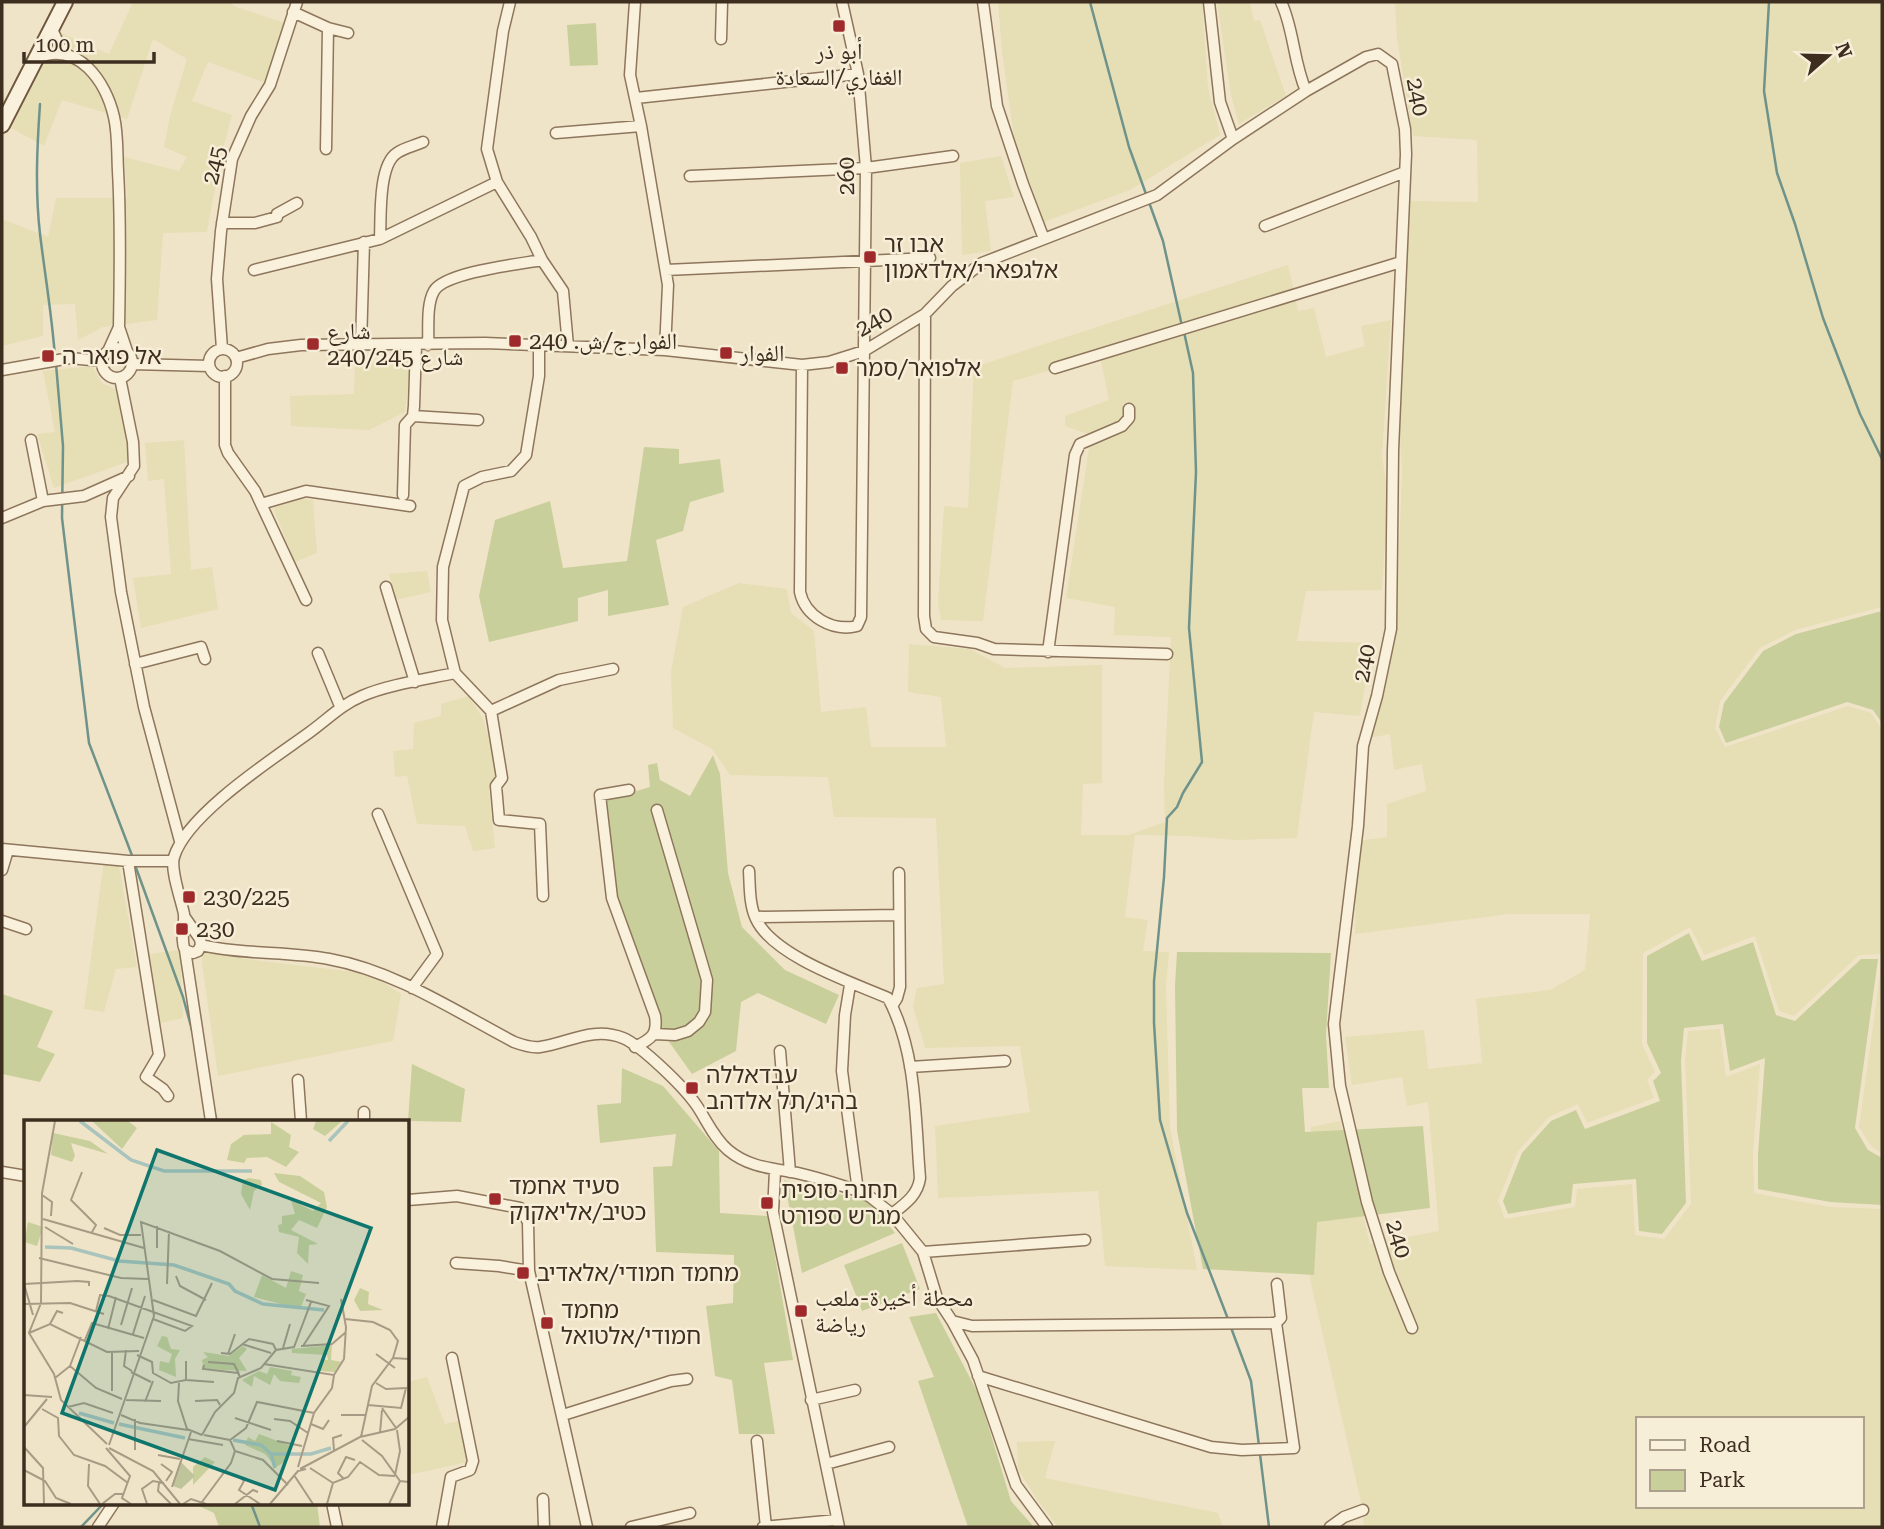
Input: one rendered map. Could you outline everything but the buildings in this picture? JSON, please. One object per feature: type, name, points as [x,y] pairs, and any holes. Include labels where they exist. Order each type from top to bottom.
[{"type":"main road","points":[[2,105],[55,2]]},
{"type":"main road","points":[[2,125],[65,2]]},
{"type":"street","points":[[510,2],[503,31],[487,149],[497,182],[563,291],[568,346]]},
{"type":"street","points":[[635,2],[630,75],[668,285],[665,349]]},
{"type":"street","points":[[721,39],[722,2]]},
{"type":"street","name":"260","points":[[802,365],[800,592],[806,609],[815,618],[850,628],[857,626],[861,617],[866,168],[858,74],[842,2]]},
{"type":"street","points":[[983,2],[998,106],[1044,239]]},
{"type":"street","points":[[1209,2],[1220,102],[1233,139]]},
{"type":"street","points":[[1282,2],[1287,14],[1296,64],[1306,91]]},
{"type":"street","points":[[295,7],[327,28],[348,33]]},
{"type":"street","name":"245","points":[[222,349],[217,279],[232,159],[251,116],[270,85],[295,7]]},
{"type":"street","points":[[326,149],[327,28]]},
{"type":"street","points":[[51,29],[60,47],[81,62],[107,92],[115,120],[120,205],[119,327],[132,364],[128,373],[120,378],[106,374],[101,361]]},
{"type":"street","points":[[37,58],[52,52],[68,55]]},
{"type":"street","name":"240","points":[[236,358],[268,349],[301,345],[485,343],[665,349],[802,365],[829,362],[864,351],[925,314],[952,286],[982,263],[1157,195],[1233,139],[1306,91],[1366,57],[1378,54],[1389,60],[1405,130],[1393,450],[1391,629],[1363,746],[1357,838],[1334,1024],[1340,1086],[1367,1202],[1389,1272],[1412,1328]]},
{"type":"street","points":[[636,98],[858,74]]},
{"type":"street","points":[[556,133],[641,126]]},
{"type":"street","points":[[380,239],[383,182],[387,163],[395,154],[423,142]]},
{"type":"street","points":[[690,176],[866,168],[953,156]]},
{"type":"street","points":[[1265,226],[1405,172]]},
{"type":"street","points":[[254,270],[380,239],[497,182]]},
{"type":"street","points":[[222,223],[265,221],[277,217],[277,214],[297,203]]},
{"type":"street","points":[[361,345],[364,242]]},
{"type":"street","points":[[666,271],[930,258]]},
{"type":"street","points":[[428,345],[430,301],[437,286],[454,277],[542,260]]},
{"type":"street","points":[[1055,368],[1401,262]]},
{"type":"street","points":[[925,314],[926,629],[934,637],[977,643],[994,649],[1167,654]]},
{"type":"street","points":[[101,361],[119,327]]},
{"type":"street","points":[[403,495],[405,425],[413,416],[416,345]]},
{"type":"street","points":[[539,345],[539,376],[526,455],[510,471],[482,477],[464,486],[443,567],[442,620],[455,673],[491,711],[502,778],[496,786],[499,820],[540,824],[543,896]]},
{"type":"street","points":[[109,349],[118,347],[127,351]]},
{"type":"street","points":[[222,349],[231,352],[236,358],[235,369],[225,376],[213,373],[209,366],[212,354],[222,349]]},
{"type":"street","points":[[2,370],[70,358],[101,361]]},
{"type":"street","points":[[132,364],[209,366]]},
{"type":"street","points":[[225,376],[225,445],[261,504],[306,600]]},
{"type":"street","points":[[120,378],[133,442],[134,466],[113,498],[111,517],[121,592],[135,664],[180,841]]},
{"type":"street","points":[[1048,652],[1075,455],[1080,444],[1122,426],[1129,418],[1129,409]]},
{"type":"street","points":[[413,416],[478,420]]},
{"type":"street","points":[[31,440],[43,501]]},
{"type":"street","points":[[2,518],[43,501],[84,496],[130,475]]},
{"type":"street","points":[[261,504],[306,491],[410,506]]},
{"type":"street","points":[[386,587],[415,682]]},
{"type":"street","points":[[135,664],[201,647],[205,659]]},
{"type":"street","points":[[318,653],[340,706]]},
{"type":"street","points":[[491,711],[559,680],[612,669]]},
{"type":"street","points":[[190,937],[173,861],[180,841],[237,785],[313,730],[340,706],[365,694],[455,673]]},
{"type":"street","points":[[629,790],[600,795],[612,898],[657,1027],[650,1040],[635,1047]]},
{"type":"street","points":[[655,1034],[675,1035],[688,1031],[699,1022],[705,1013],[707,980],[657,810]]},
{"type":"street","points":[[378,814],[437,954],[412,988]]},
{"type":"street","points":[[2,870],[5,850],[128,861],[173,861]]},
{"type":"street","points":[[128,861],[159,1055],[146,1077],[168,1096]]},
{"type":"street","points":[[749,871],[755,917],[763,932],[778,945],[850,985],[888,998],[898,1017],[908,1051],[920,1178],[919,1188],[892,1214]]},
{"type":"street","points":[[892,1006],[900,987],[898,873]]},
{"type":"street","points":[[755,917],[898,915]]},
{"type":"street","points":[[2,921],[26,929]]},
{"type":"street","points":[[189,952],[198,951],[201,945],[200,939],[190,937]]},
{"type":"street","points":[[190,937],[183,945],[189,952],[188,970],[211,1120]]},
{"type":"street","points":[[201,945],[224,950],[327,958],[360,965],[412,988],[526,1046],[538,1048],[580,1035],[603,1034],[624,1038],[682,1086],[715,1136],[743,1161],[859,1191],[869,1196],[892,1214],[923,1252],[937,1297],[973,1360],[1016,1485],[1046,1527]]},
{"type":"street","points":[[850,985],[845,1015],[842,1072],[859,1191]]},
{"type":"street","points":[[780,1051],[790,1172]]},
{"type":"street","points":[[910,1067],[1005,1061]]},
{"type":"street","points":[[298,1080],[301,1120]]},
{"type":"street","points":[[757,1441],[764,1527],[838,1524],[772,1212],[775,1171]]},
{"type":"street","points":[[2,1172],[24,1177]]},
{"type":"street","points":[[410,1200],[457,1196],[520,1208],[528,1222],[529,1271],[587,1527]]},
{"type":"street","points":[[923,1252],[1085,1240]]},
{"type":"street","points":[[456,1263],[529,1271]]},
{"type":"street","points":[[952,1321],[972,1326],[1276,1323],[1281,1318],[1278,1284]]},
{"type":"street","points":[[978,1376],[1211,1447],[1242,1451],[1294,1448],[1276,1323]]},
{"type":"street","points":[[442,1527],[451,1477],[470,1470],[473,1461],[452,1359]]},
{"type":"street","points":[[563,1415],[671,1381],[687,1379]]},
{"type":"street","points":[[811,1400],[855,1390]]},
{"type":"street","points":[[826,1464],[889,1447]]},
{"type":"street","points":[[543,1499],[544,1527]]},
{"type":"street","points":[[98,1527],[113,1504]]},
{"type":"street","points":[[332,1504],[337,1527]]},
{"type":"street","points":[[1330,1527],[1344,1517],[1363,1510]]},
{"type":"street","points":[[631,1527],[690,1513]]},
{"type":"shaded area","points":[[133,2],[229,2],[236,7],[285,23],[266,83],[208,62],[192,101],[232,115],[221,156],[207,232],[163,233],[157,320],[103,327],[78,340],[75,304],[43,305],[43,336],[2,346],[2,219],[48,237],[56,198],[127,198],[124,157],[179,171],[187,157],[164,147],[187,59],[153,39],[127,119],[62,100],[44,146],[11,128],[59,32],[109,54]]},
{"type":"shaded area","points":[[998,2],[1202,2],[1208,87],[1220,135],[1130,190],[1044,222],[1014,137]]},
{"type":"shaded area","points":[[1217,2],[1250,2],[1254,21],[1260,20],[1286,96],[1239,124],[1231,95]]},
{"type":"shaded area","points":[[1395,2],[1882,2],[1882,607],[1795,630],[1760,648],[1720,701],[1715,728],[1725,747],[1848,706],[1871,713],[1882,730],[1882,954],[1859,955],[1794,1016],[1779,1011],[1755,936],[1704,955],[1690,927],[1643,953],[1642,1044],[1655,1072],[1647,1080],[1654,1098],[1587,1123],[1578,1104],[1549,1117],[1518,1151],[1498,1201],[1505,1219],[1575,1207],[1577,1189],[1632,1184],[1635,1235],[1664,1239],[1691,1204],[1685,1061],[1688,1031],[1720,1029],[1726,1077],[1760,1064],[1753,1154],[1754,1193],[1830,1207],[1882,1209],[1882,1527],[1364,1527],[1362,1506],[1310,1279],[1311,1127],[1340,1121],[1370,1244],[1439,1231],[1428,1102],[1407,1106],[1402,1077],[1352,1085],[1345,1037],[1424,1030],[1428,1069],[1482,1063],[1476,999],[1550,990],[1585,970],[1590,914],[1509,914],[1355,934],[1357,841],[1387,837],[1387,804],[1426,791],[1422,764],[1394,770],[1390,734],[1370,738],[1396,636],[1402,471],[1399,418],[1409,201],[1478,202],[1477,140],[1413,136],[1397,38]]},
{"type":"shaded area","points":[[1001,156],[1014,197],[985,201],[991,251],[962,255],[960,163]]},
{"type":"shaded area","points":[[1288,265],[1298,311],[1314,308],[1326,357],[1365,346],[1361,326],[1391,320],[1382,456],[1388,494],[1382,590],[1306,591],[1297,641],[1372,643],[1360,716],[1314,712],[1297,838],[1236,840],[1135,835],[1125,917],[1148,920],[1143,951],[1169,952],[1166,986],[1170,1127],[1197,1270],[1105,1266],[1098,1191],[938,1198],[935,1126],[1030,1112],[1020,1046],[925,1048],[913,1006],[917,988],[944,984],[936,818],[834,817],[828,777],[730,775],[712,749],[673,728],[671,672],[683,607],[739,583],[787,589],[791,613],[814,631],[821,712],[866,707],[871,747],[946,747],[941,697],[908,692],[909,644],[970,649],[1005,668],[1102,665],[1102,783],[1083,784],[1081,835],[1129,835],[1165,822],[1164,784],[1171,637],[1114,635],[1115,607],[1066,598],[1091,435],[1065,426],[1065,416],[1109,400],[1100,356],[1013,381],[983,621],[941,620],[938,603],[944,506],[968,508],[974,367]]},
{"type":"shaded area","points":[[411,360],[405,412],[369,430],[291,426],[290,396],[354,394],[355,361]]},
{"type":"shaded area","points":[[92,366],[102,383],[117,390],[130,433],[127,462],[54,488],[37,434],[55,432],[43,371]]},
{"type":"shaded area","points":[[184,440],[191,570],[212,567],[218,609],[141,628],[133,578],[171,574],[164,479],[148,481],[145,443]]},
{"type":"shaded area","points":[[301,499],[313,500],[317,553],[295,562],[273,508]]},
{"type":"shaded area","points":[[427,571],[431,592],[395,600],[389,574]]},
{"type":"shaded area","points":[[469,696],[483,719],[496,761],[496,776],[489,790],[495,848],[473,851],[465,826],[417,824],[407,776],[395,777],[393,751],[413,749],[414,723],[441,716],[441,704]]},
{"type":"shaded area","points":[[104,861],[119,866],[137,967],[116,969],[104,1012],[84,1009]]},
{"type":"shaded area","points":[[203,946],[238,958],[371,974],[401,994],[393,1041],[218,1076],[202,963]]},
{"type":"shaded area","points":[[180,950],[183,1018],[160,1023],[150,954]]},
{"type":"shaded area","points":[[1882,961],[1882,1153],[1871,1146],[1859,1127]]},
{"type":"shaded area","points":[[427,1377],[445,1424],[459,1421],[468,1462],[410,1475],[410,1381]]},
{"type":"shaded area","points":[[1055,1441],[1045,1478],[1218,1513],[1223,1527],[1058,1527],[1018,1469],[1017,1442]]},
{"type":"green space","points":[[596,23],[598,65],[570,66],[567,25]]},
{"type":"green space","points":[[644,447],[679,449],[679,464],[720,459],[724,492],[690,502],[683,531],[656,540],[669,605],[608,616],[608,590],[578,598],[578,621],[489,642],[479,596],[495,520],[550,501],[563,568],[627,561]]},
{"type":"green space","points":[[1882,611],[1882,723],[1873,710],[1847,702],[1726,743],[1719,727],[1724,703],[1763,651],[1796,634]]},
{"type":"green space","points":[[713,755],[720,774],[728,873],[742,927],[785,970],[839,995],[826,1024],[758,993],[741,1002],[736,1051],[692,1074],[662,1032],[611,890],[603,801],[650,787],[648,765],[657,763],[660,780],[690,796]]},
{"type":"green space","points":[[1689,933],[1702,961],[1753,942],[1776,1015],[1795,1021],[1861,959],[1878,959],[1855,1128],[1868,1150],[1882,1158],[1882,1205],[1830,1202],[1758,1189],[1765,1058],[1730,1071],[1723,1024],[1684,1028],[1681,1061],[1686,1203],[1662,1234],[1639,1231],[1636,1179],[1573,1184],[1571,1203],[1508,1214],[1503,1201],[1522,1153],[1551,1121],[1576,1110],[1585,1129],[1660,1101],[1653,1081],[1661,1073],[1647,1043],[1647,956]]},
{"type":"green space","points":[[1177,952],[1331,953],[1326,1035],[1329,1088],[1302,1088],[1305,1132],[1423,1126],[1430,1208],[1317,1222],[1314,1275],[1203,1269],[1177,1131]]},
{"type":"green space","points":[[2,994],[53,1011],[37,1047],[55,1054],[40,1082],[2,1074]]},
{"type":"green space","points":[[412,1064],[465,1089],[461,1122],[408,1120]]},
{"type":"green space","points":[[622,1068],[663,1086],[719,1151],[720,1213],[768,1216],[793,1360],[764,1363],[775,1434],[739,1434],[732,1380],[715,1376],[706,1306],[733,1303],[734,1255],[656,1252],[653,1167],[672,1166],[676,1134],[600,1143],[597,1105],[621,1103]]},
{"type":"green space","points":[[784,1180],[870,1202],[895,1233],[802,1273]]},
{"type":"green space","points":[[902,1243],[920,1289],[862,1311],[844,1265]]},
{"type":"green space","points":[[936,1313],[979,1395],[1011,1501],[1034,1527],[968,1527],[918,1381],[934,1377],[909,1317]]},
{"type":"green space","points":[[194,1504],[317,1504],[320,1527],[219,1527],[214,1513]]},
{"type":"waterway","points":[[1090,2],[1129,147],[1163,241],[1182,326]]},
{"type":"waterway","points":[[1769,2],[1764,91],[1777,173],[1823,318],[1860,414],[1882,459]]},
{"type":"waterway","points":[[40,104],[37,201],[55,357]]},
{"type":"waterway","points":[[1184,332],[1193,373],[1196,472],[1189,628],[1202,762],[1177,807],[1167,818],[1154,981],[1154,1023],[1160,1120],[1187,1213],[1228,1319]]},
{"type":"waterway","points":[[56,364],[63,446],[62,518],[89,743],[133,858]]},
{"type":"waterway","points":[[135,865],[183,997],[192,1030]]},
{"type":"waterway","points":[[213,1108],[217,1120]]},
{"type":"waterway","points":[[1230,1325],[1251,1381],[1269,1527]]},
{"type":"waterway","points":[[81,1527],[103,1504]]},
{"type":"waterway","points":[[251,1504],[260,1527]]},
{"type":"place","name":"أبو ذر الغفاري/السعادة","points":[[839,26]]},
{"type":"place","name":"אבו זר אלגפארי/אלדאמון","points":[[870,257]]},
{"type":"place","name":"الفوار ج/ش. 240","points":[[515,341]]},
{"type":"place","name":"شارع 240/شارع 245","points":[[313,344]]},
{"type":"place","name":"الفوار","points":[[726,353]]},
{"type":"place","name":"אל פואר ה","points":[[48,356]]},
{"type":"place","name":"אלפואר/סמר","points":[[842,368]]},
{"type":"place","name":"230/225","points":[[189,897]]},
{"type":"place","name":"230","points":[[182,929]]},
{"type":"place","name":"עבדאללה בהיג/תל אלדהב","points":[[692,1088]]},
{"type":"place","name":"סעיד אחמד כטיב/אליאקוק","points":[[495,1199]]},
{"type":"place","name":"תחנה סופית מגרש ספורט","points":[[767,1203]]},
{"type":"place","name":"מחמד חמודי/אלאדיב","points":[[523,1273]]},
{"type":"place","name":"محطة أخيرة-ملعب رياضة","points":[[801,1311]]},
{"type":"place","name":"מחמד חמודי/אלטואל","points":[[547,1323]]}]
